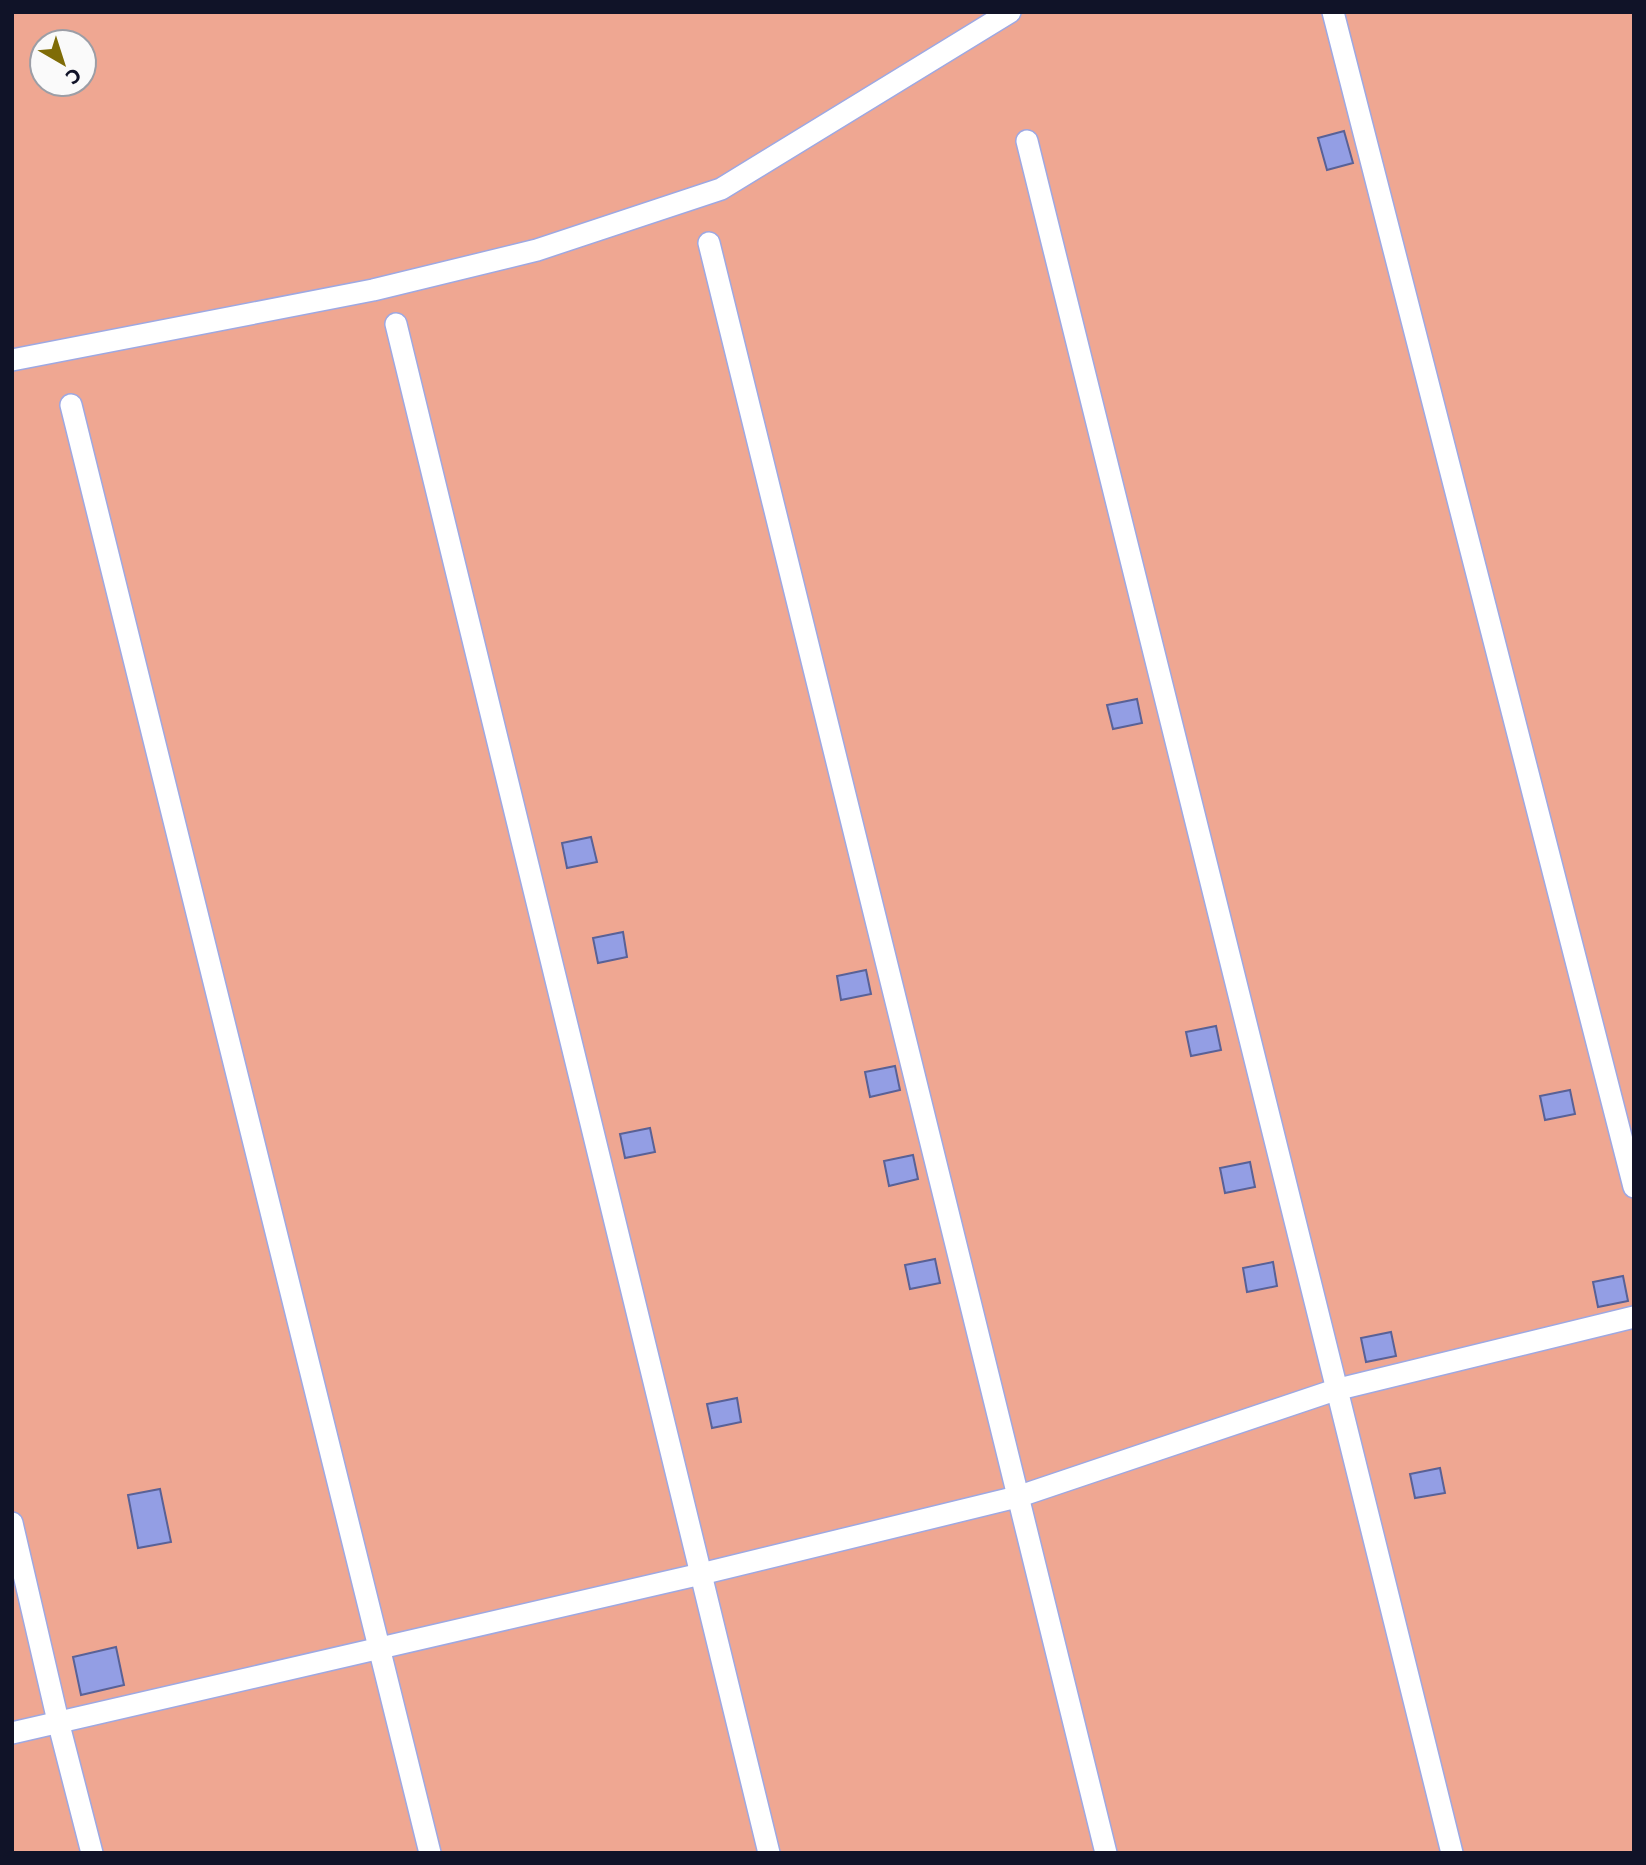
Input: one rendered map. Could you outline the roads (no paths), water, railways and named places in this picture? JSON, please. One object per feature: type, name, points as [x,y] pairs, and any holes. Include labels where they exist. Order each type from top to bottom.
[{"type":"lane","points":[[12,360],[386,287],[537,250],[721,189],[1010,12]]},
{"type":"lane","points":[[1333,12],[1634,1187]]},
{"type":"lane","points":[[1027,141],[1452,1853]]},
{"type":"lane","points":[[709,243],[1106,1853]]},
{"type":"lane","points":[[396,324],[769,1853]]},
{"type":"lane","points":[[71,405],[430,1853]]},
{"type":"lane","points":[[12,1733],[701,1574],[1017,1497],[1335,1390],[1634,1317]]},
{"type":"lane","points":[[12,1524],[92,1853]]}]
